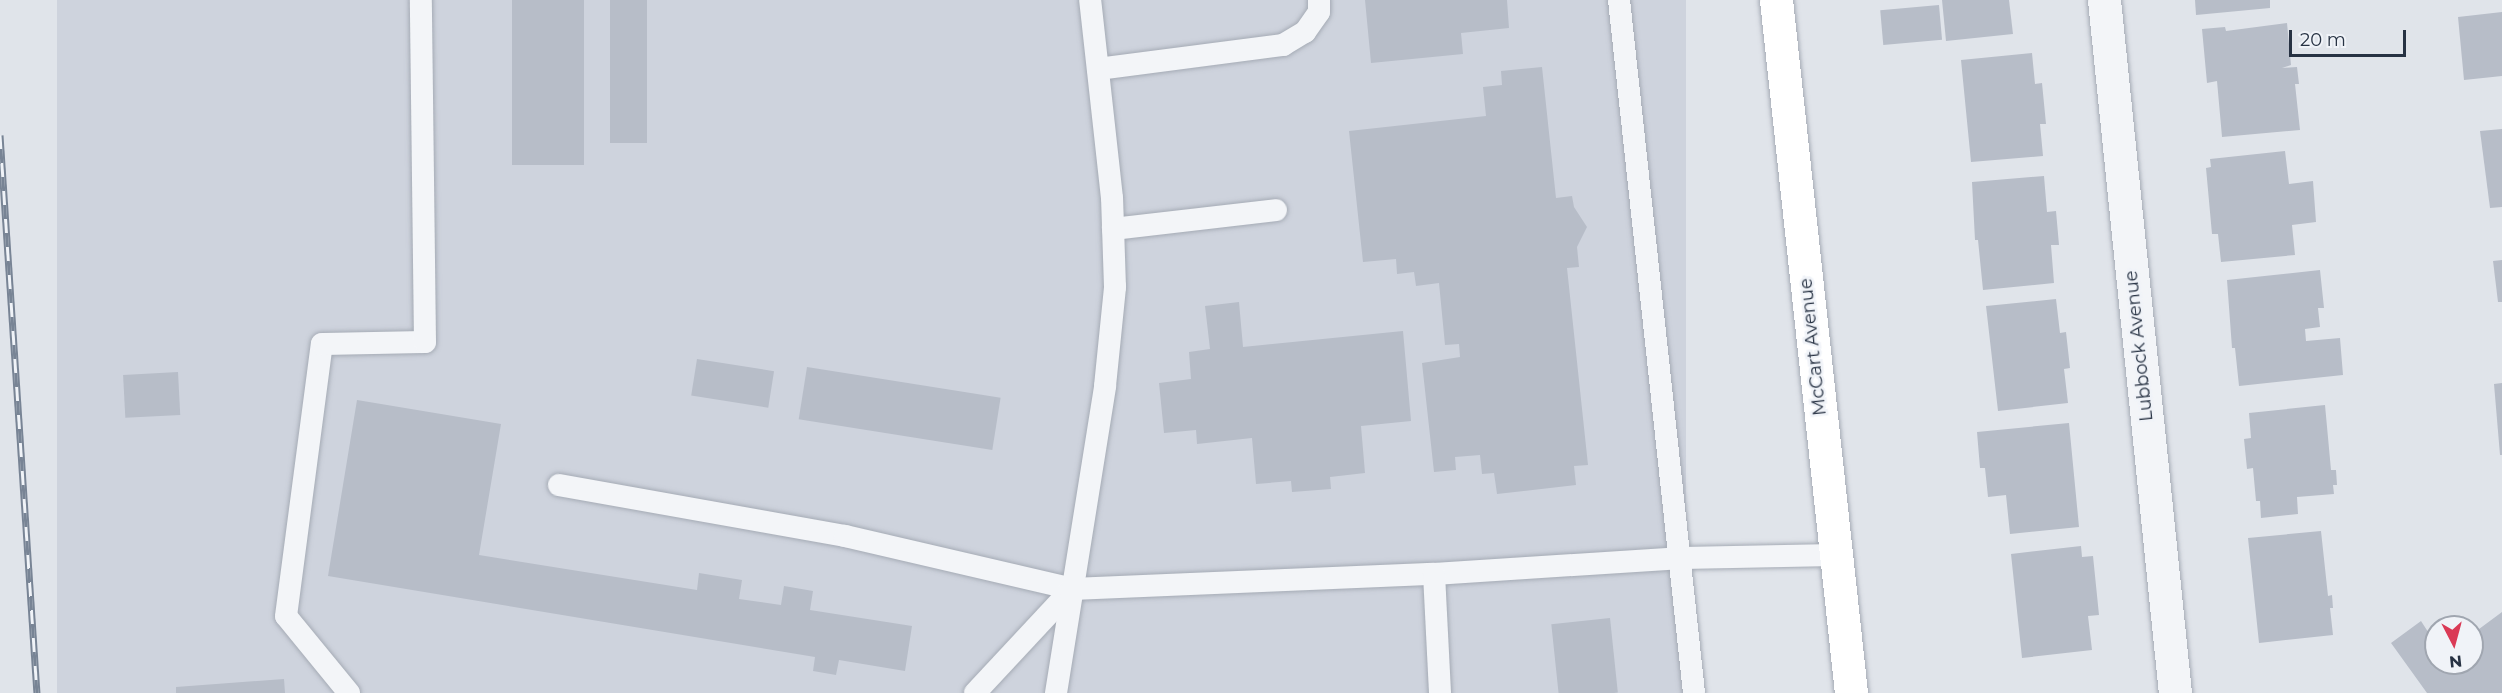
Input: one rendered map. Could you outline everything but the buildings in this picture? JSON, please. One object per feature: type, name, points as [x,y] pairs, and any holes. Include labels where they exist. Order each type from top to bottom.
[{"type":"main road","name":"McCart Avenue","points":[[1776,0],[1851,693]]},
{"type":"street","name":"Lubbock Avenue","points":[[2104,0],[2175,693]]},
{"type":"lane","points":[[349,693],[286,616],[322,344],[425,342],[421,0]]},
{"type":"lane","points":[[1056,693],[1105,386],[1115,287],[1112,198],[1090,0]]},
{"type":"lane","points":[[1098,69],[1283,45],[1305,32],[1319,12],[1318,0]]},
{"type":"lane","points":[[1619,0],[1682,558],[1694,693]]},
{"type":"lane","points":[[1113,229],[1276,210]]},
{"type":"lane","points":[[559,485],[845,536],[1072,589],[1434,574],[1682,558],[1835,555]]},
{"type":"lane","points":[[1434,574],[1440,693]]},
{"type":"lane","points":[[975,693],[1072,589]]},
{"type":"shaded area","points":[[57,0],[1686,0],[1686,693],[57,693]]},
{"type":"railway","points":[[0,135],[37,693]]}]
